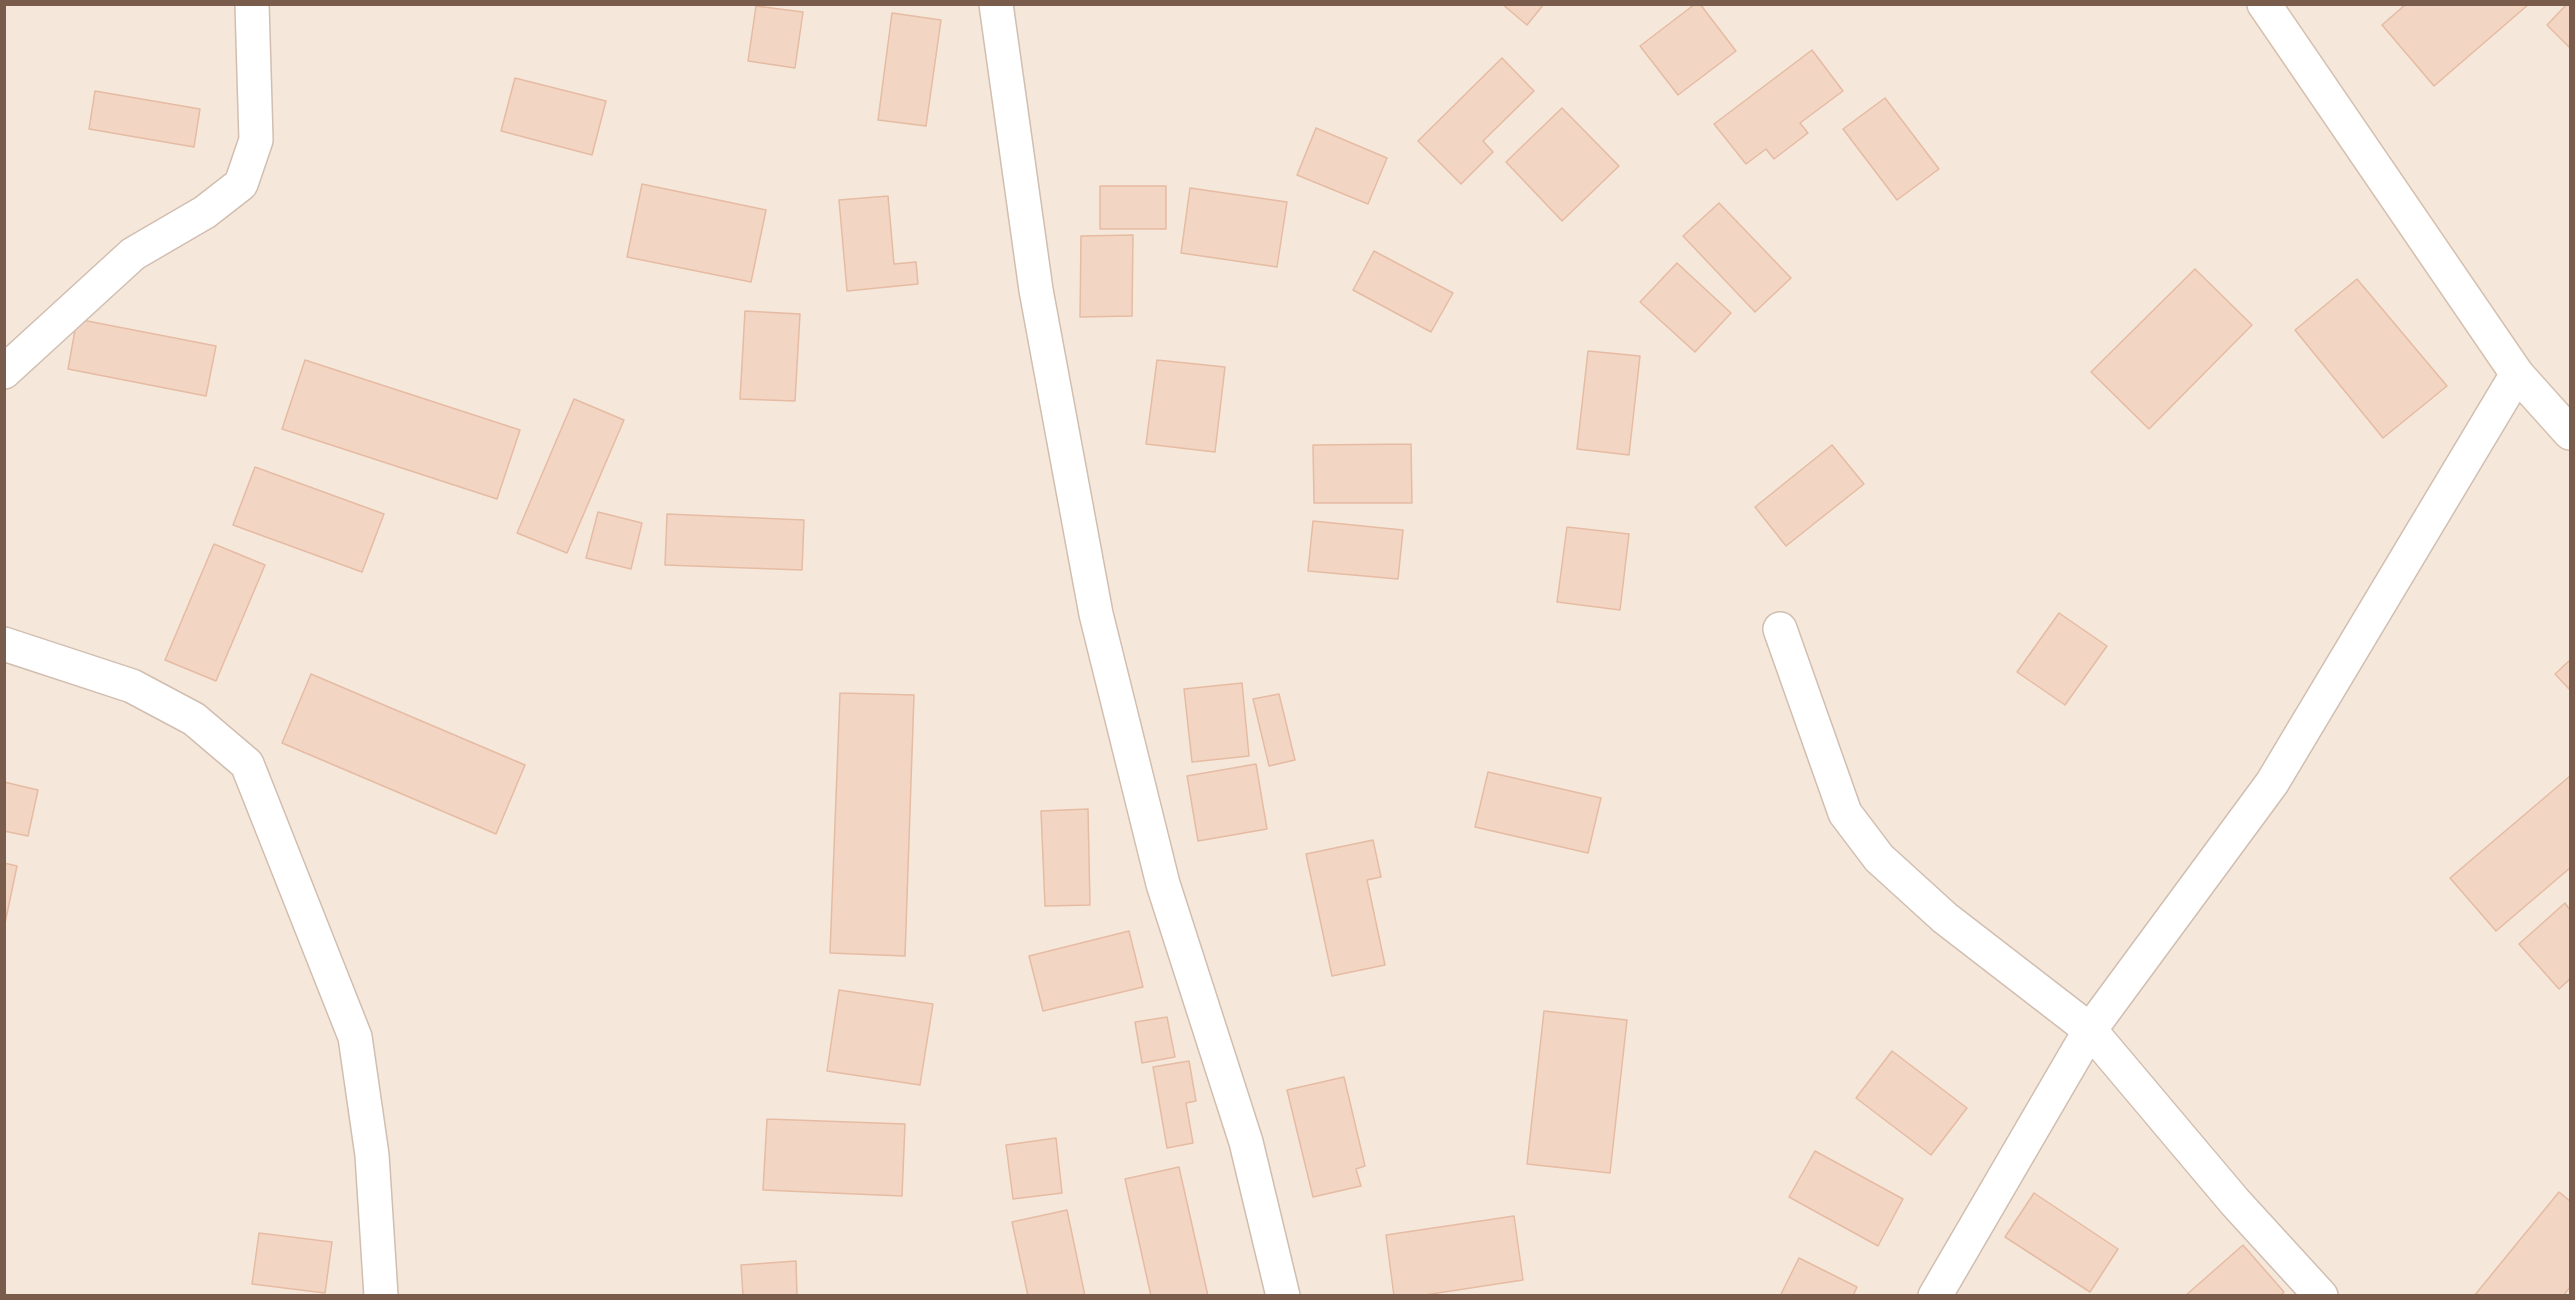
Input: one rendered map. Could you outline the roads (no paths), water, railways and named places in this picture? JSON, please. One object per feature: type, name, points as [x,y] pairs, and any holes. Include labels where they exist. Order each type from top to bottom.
[{"type":"street","points":[[4,372],[133,254],[205,212],[241,184],[256,140],[252,4]]},
{"type":"street","points":[[996,4],[1036,290],[1096,614],[1163,884],[1246,1142],[1283,1296]]},
{"type":"street","points":[[2264,4],[2517,374],[2571,433]]},
{"type":"street","points":[[1935,1296],[2090,1030],[2272,783],[2517,374]]},
{"type":"street","points":[[1780,629],[1845,813],[1879,858],[1945,918],[2090,1030],[2235,1202],[2321,1296]]},
{"type":"street","points":[[4,644],[132,686],[194,719],[247,764],[355,1037],[372,1155],[381,1296]]}]
